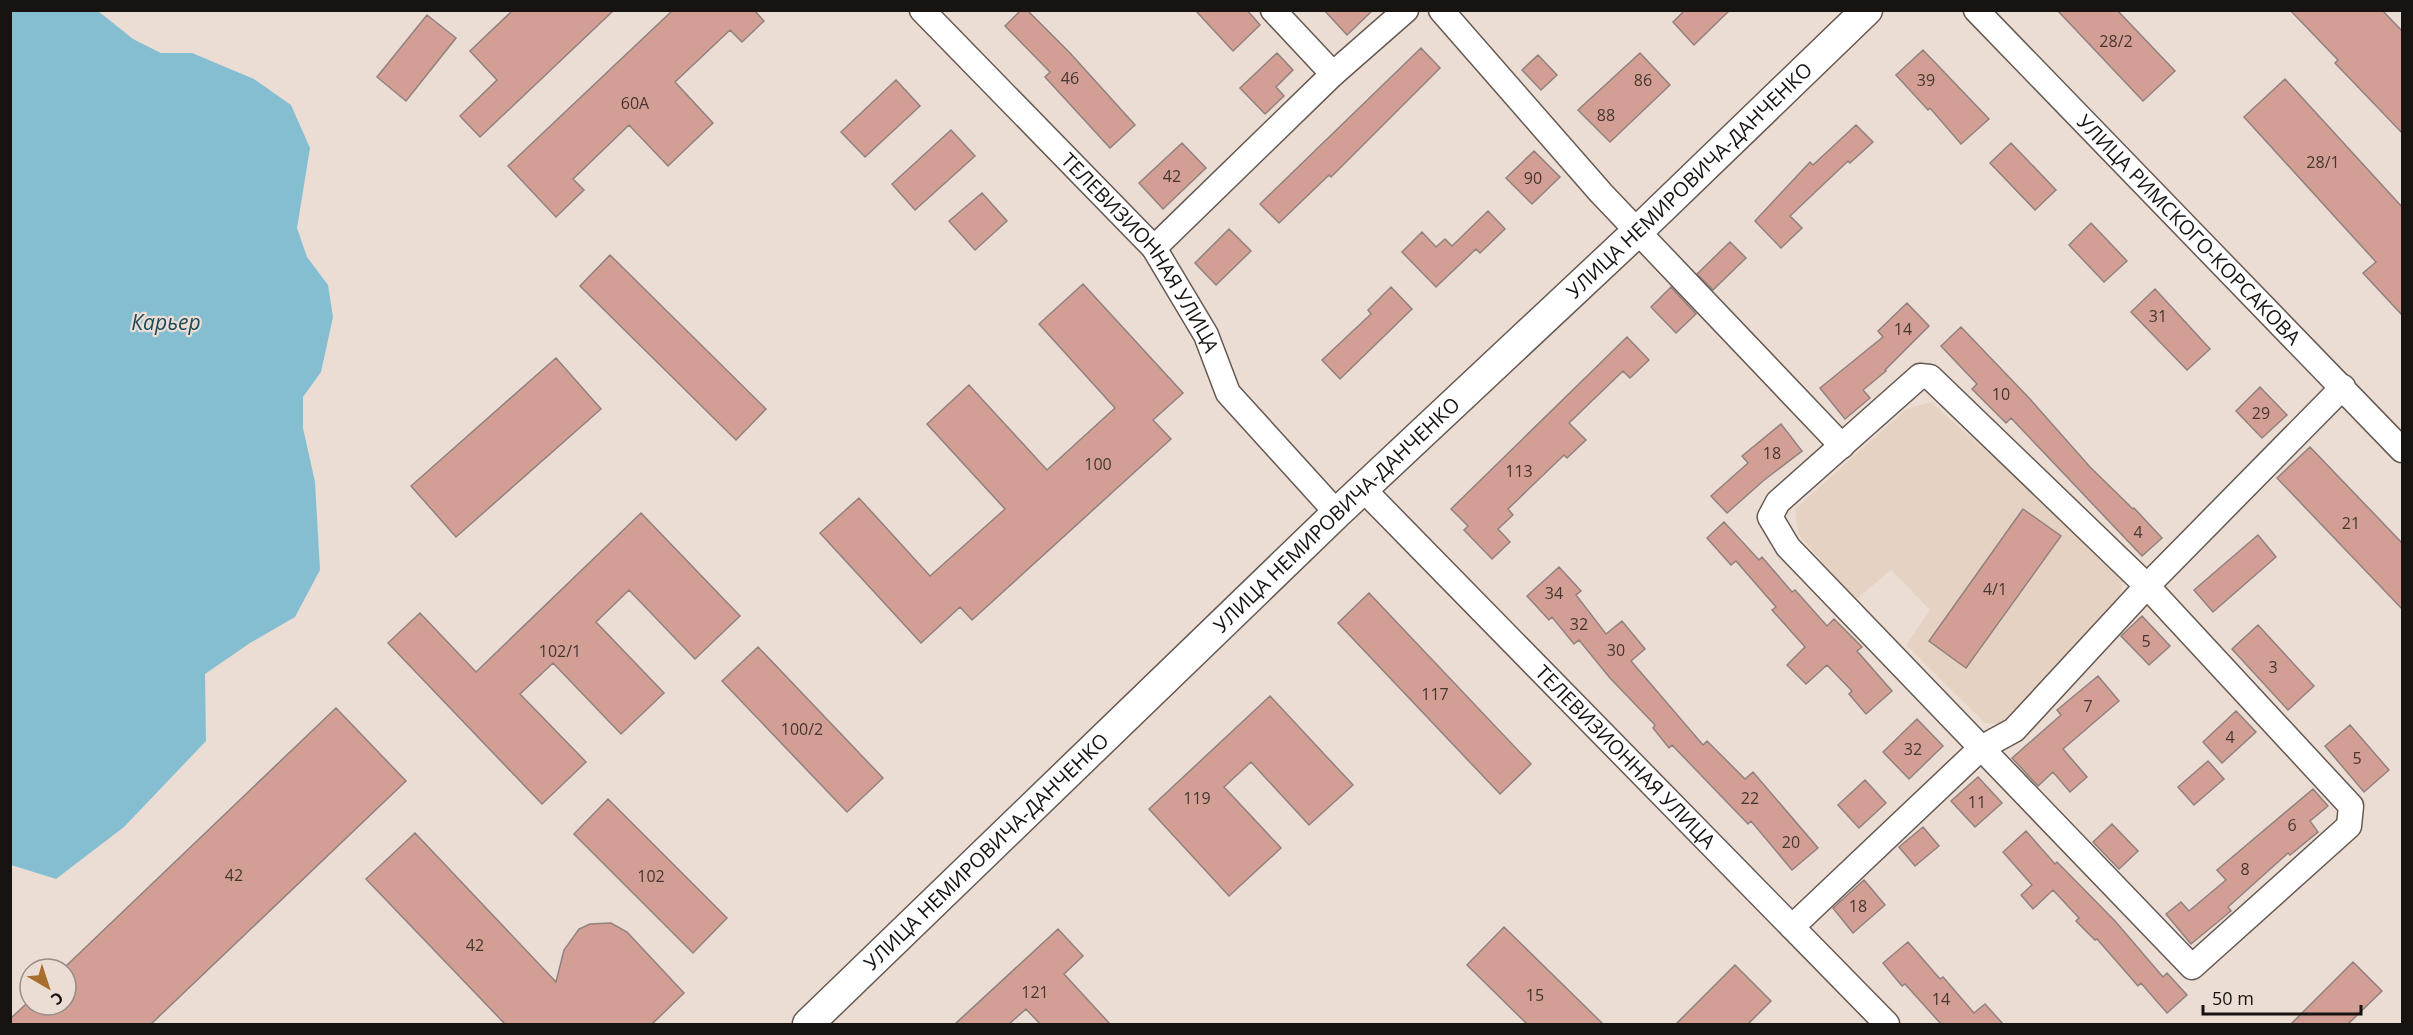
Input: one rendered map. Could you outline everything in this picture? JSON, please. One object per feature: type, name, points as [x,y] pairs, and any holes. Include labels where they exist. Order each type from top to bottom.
[{"type":"main road","name":"УЛИЦА НЕМИРОВИЧА-ДАНЧЕНКО","points":[[816,1022],[1337,513],[1639,230],[1867,10]]},
{"type":"street","name":"ТЕЛЕВИЗИОННАЯ УЛИЦА","points":[[922,10],[1154,248],[1206,335],[1228,393],[1337,513]]},
{"type":"street","points":[[1274,10],[1333,74]]},
{"type":"street","points":[[1154,248],[1333,74],[1406,10]]},
{"type":"street","points":[[1441,10],[1601,193],[1639,230],[1842,446]]},
{"type":"street","name":"УЛИЦА РИМСКОГО-КОРСАКОВА","points":[[1976,10],[2403,450]]},
{"type":"street","points":[[1920,376],[1930,377],[2148,586],[2351,806],[2349,826],[2192,967],[1788,547],[1770,517],[1778,502],[1842,446],[1920,376]]},
{"type":"street","points":[[1792,927],[1981,748],[2014,730],[2148,586],[2343,387]]},
{"type":"street","name":"ТЕЛЕВИЗИОННАЯ УЛИЦА","points":[[1363,489],[1887,1024]]},
{"type":"shaded area","points":[[1931,402],[2079,533],[2123,580],[2119,601],[2004,725],[1985,723],[1906,645],[1930,610],[1891,570],[1855,600],[1798,534],[1795,509],[1906,409]]},
{"type":"water","name":"Карьер","points":[[10,11],[98,11],[133,39],[161,53],[192,53],[254,79],[291,105],[310,148],[297,228],[307,257],[328,285],[333,317],[321,372],[303,397],[303,428],[315,482],[320,570],[295,617],[250,643],[205,674],[206,741],[124,827],[56,879],[11,865]]},
{"type":"building","points":[[513,10],[614,10],[480,137],[460,116],[497,80],[470,51]]},
{"type":"building","points":[[673,10],[754,10],[764,21],[742,42],[730,30],[675,82],[713,123],[668,166],[629,125],[573,179],[584,190],[556,217],[508,166]]},
{"type":"building","points":[[1021,10],[1027,10],[1070,53],[1135,125],[1110,148],[1045,77],[1050,72],[1005,26]]},
{"type":"building","points":[[1195,10],[1247,10],[1260,25],[1233,51]]},
{"type":"building","points":[[1324,10],[1373,10],[1347,35]]},
{"type":"building","points":[[1685,10],[1730,10],[1694,45],[1673,22]]},
{"type":"building","points":[[2057,10],[2117,10],[2175,71],[2143,101]]},
{"type":"building","points":[[2290,10],[2382,10],[2403,32],[2403,134],[2335,63],[2338,60]]},
{"type":"building","points":[[427,15],[456,38],[406,101],[377,77]]},
{"type":"building","points":[[1421,48],[1440,68],[1331,177],[1329,175],[1279,223],[1260,204]]},
{"type":"building","points":[[1923,50],[1989,119],[1961,144],[1930,108],[1928,110],[1896,75]]},
{"type":"building","points":[[1277,53],[1293,70],[1276,87],[1284,96],[1265,114],[1240,88]]},
{"type":"building","points":[[1640,53],[1670,85],[1610,142],[1578,110]]},
{"type":"building","points":[[1538,55],[1557,75],[1541,90],[1522,70]]},
{"type":"building","points":[[2285,79],[2403,208],[2403,316],[2363,273],[2376,262],[2244,117]]},
{"type":"building","points":[[896,80],[920,106],[865,157],[841,132]]},
{"type":"building","points":[[1856,125],[1873,142],[1850,163],[1848,161],[1790,216],[1802,228],[1781,248],[1755,221],[1810,162],[1813,165]]},
{"type":"building","points":[[951,130],[975,156],[915,210],[892,184]]},
{"type":"building","points":[[1182,143],[1206,168],[1163,209],[1139,183]]},
{"type":"building","points":[[2011,143],[2056,190],[2035,210],[1990,163]]},
{"type":"building","points":[[1534,151],[1560,177],[1532,204],[1506,178]]},
{"type":"building","points":[[982,193],[1007,221],[975,250],[949,221]]},
{"type":"building","points":[[1488,211],[1505,229],[1480,253],[1476,249],[1436,287],[1402,252],[1422,232],[1436,247],[1445,239],[1452,246]]},
{"type":"building","points":[[2091,223],[2127,261],[2104,282],[2069,245]]},
{"type":"building","points":[[1229,229],[1251,251],[1216,285],[1195,263]]},
{"type":"building","points":[[1730,242],[1746,258],[1713,290],[1697,274]]},
{"type":"building","points":[[610,255],[766,409],[736,440],[580,286]]},
{"type":"building","points":[[1083,284],[1183,393],[1153,420],[1171,439],[972,620],[960,607],[921,643],[820,533],[859,498],[930,576],[1005,509],[927,424],[969,385],[1047,470],[1115,408],[1039,324]]},
{"type":"building","points":[[1391,287],[1412,309],[1340,379],[1322,360],[1371,314],[1368,310]]},
{"type":"building","points":[[1671,287],[1696,314],[1676,333],[1651,307]]},
{"type":"building","points":[[2155,289],[2210,349],[2187,370],[2131,312]]},
{"type":"building","points":[[1907,303],[1929,326],[1886,371],[1863,390],[1870,398],[1845,419],[1820,388],[1883,337],[1878,331]]},
{"type":"building","points":[[1961,327],[2030,399],[2090,467],[2162,538],[2142,556],[2011,418],[2006,423],[1972,389],[1977,384],[1941,346]]},
{"type":"building","points":[[1627,337],[1649,360],[1630,378],[1623,371],[1569,423],[1586,440],[1567,458],[1564,455],[1508,509],[1513,515],[1498,529],[1510,542],[1492,559],[1464,530],[1468,526],[1451,509]]},
{"type":"building","points":[[556,358],[601,409],[456,537],[411,486]]},
{"type":"building","points":[[2260,387],[2287,415],[2262,438],[2236,411]]},
{"type":"building","points":[[1781,424],[1802,451],[1727,513],[1711,496],[1748,463],[1742,456]]},
{"type":"building","points":[[2310,447],[2403,544],[2403,610],[2277,478]]},
{"type":"building","points":[[2023,509],[2061,536],[1966,668],[1929,641]]},
{"type":"building","points":[[641,513],[740,616],[695,659],[629,590],[596,622],[664,693],[621,734],[553,663],[520,694],[586,762],[542,804],[388,643],[420,613],[476,672]]},
{"type":"building","points":[[1724,522],[1759,560],[1762,557],[1792,592],[1795,590],[1827,626],[1834,619],[1862,647],[1857,651],[1892,691],[1866,714],[1849,694],[1852,691],[1827,665],[1806,684],[1787,665],[1805,647],[1772,610],[1776,607],[1736,561],[1731,565],[1707,538]]},
{"type":"building","points":[[2258,535],[2276,557],[2213,612],[2194,590]]},
{"type":"building","points":[[1559,567],[1581,591],[1576,595],[1606,634],[1622,621],[1645,649],[1631,661],[1703,745],[1707,741],[1745,779],[1753,772],[1818,848],[1792,870],[1751,821],[1748,824],[1672,745],[1669,748],[1653,728],[1655,725],[1610,678],[1579,640],[1574,644],[1552,617],[1549,620],[1527,596]]},
{"type":"building","points":[[1369,593],[1531,764],[1500,794],[1338,623]]},
{"type":"building","points":[[2142,616],[2170,646],[2149,665],[2121,636]]},
{"type":"building","points":[[2258,625],[2314,686],[2288,710],[2232,649]]},
{"type":"building","points":[[758,647],[883,778],[847,812],[722,681]]},
{"type":"building","points":[[2098,676],[2119,701],[2063,749],[2087,777],[2070,792],[2053,772],[2038,786],[2012,758],[2061,715],[2057,710]]},
{"type":"building","points":[[1270,696],[1353,785],[1309,825],[1251,762],[1224,787],[1281,848],[1229,896],[1149,809]]},
{"type":"building","points":[[336,708],[406,781],[151,1024],[10,1024],[10,1019],[18,1012],[18,1017],[78,1017],[78,957],[75,957]]},
{"type":"building","points":[[2236,711],[2256,732],[2222,763],[2203,742]]},
{"type":"building","points":[[1917,719],[1943,746],[1909,779],[1883,752]]},
{"type":"building","points":[[2350,725],[2389,770],[2364,792],[2325,746]]},
{"type":"building","points":[[2208,761],[2224,779],[2194,805],[2178,787]]},
{"type":"building","points":[[1978,777],[2002,803],[1975,827],[1951,801]]},
{"type":"building","points":[[1865,780],[1886,803],[1859,828],[1838,805]]},
{"type":"building","points":[[2313,789],[2328,806],[2310,821],[2318,832],[2290,855],[2288,853],[2228,907],[2231,911],[2191,944],[2166,914],[2181,902],[2189,911],[2226,880],[2217,870]]},
{"type":"building","points":[[608,799],[727,918],[693,953],[574,834]]},
{"type":"building","points":[[2112,824],[2138,851],[2119,869],[2093,842]]},
{"type":"building","points":[[1923,827],[1939,846],[1915,866],[1899,847]]},
{"type":"building","points":[[2026,831],[2055,864],[2057,862],[2115,921],[2163,977],[2167,973],[2187,995],[2167,1013],[2141,983],[2138,986],[2097,939],[2095,940],[2076,921],[2079,918],[2053,890],[2033,909],[2021,895],[2032,885],[2003,852]]},
{"type":"building","points":[[415,833],[556,982],[564,950],[579,929],[590,924],[611,923],[627,932],[684,993],[652,1024],[505,1024],[366,879]]},
{"type":"building","points":[[1864,880],[1885,905],[1853,933],[1833,908]]},
{"type":"building","points":[[1504,927],[1603,1024],[1527,1024],[1467,965]]},
{"type":"building","points":[[1058,929],[1083,956],[1064,974],[1110,1024],[1040,1024],[1026,1009],[1009,1024],[955,1024]]},
{"type":"building","points":[[1908,942],[1940,979],[1943,977],[1974,1013],[1985,1004],[2003,1024],[1941,1024],[1905,984],[1902,986],[1883,963]]},
{"type":"building","points":[[2353,962],[2382,991],[2348,1024],[2291,1024]]},
{"type":"building","points":[[1735,965],[1771,1001],[1748,1024],[1676,1024]]}]
